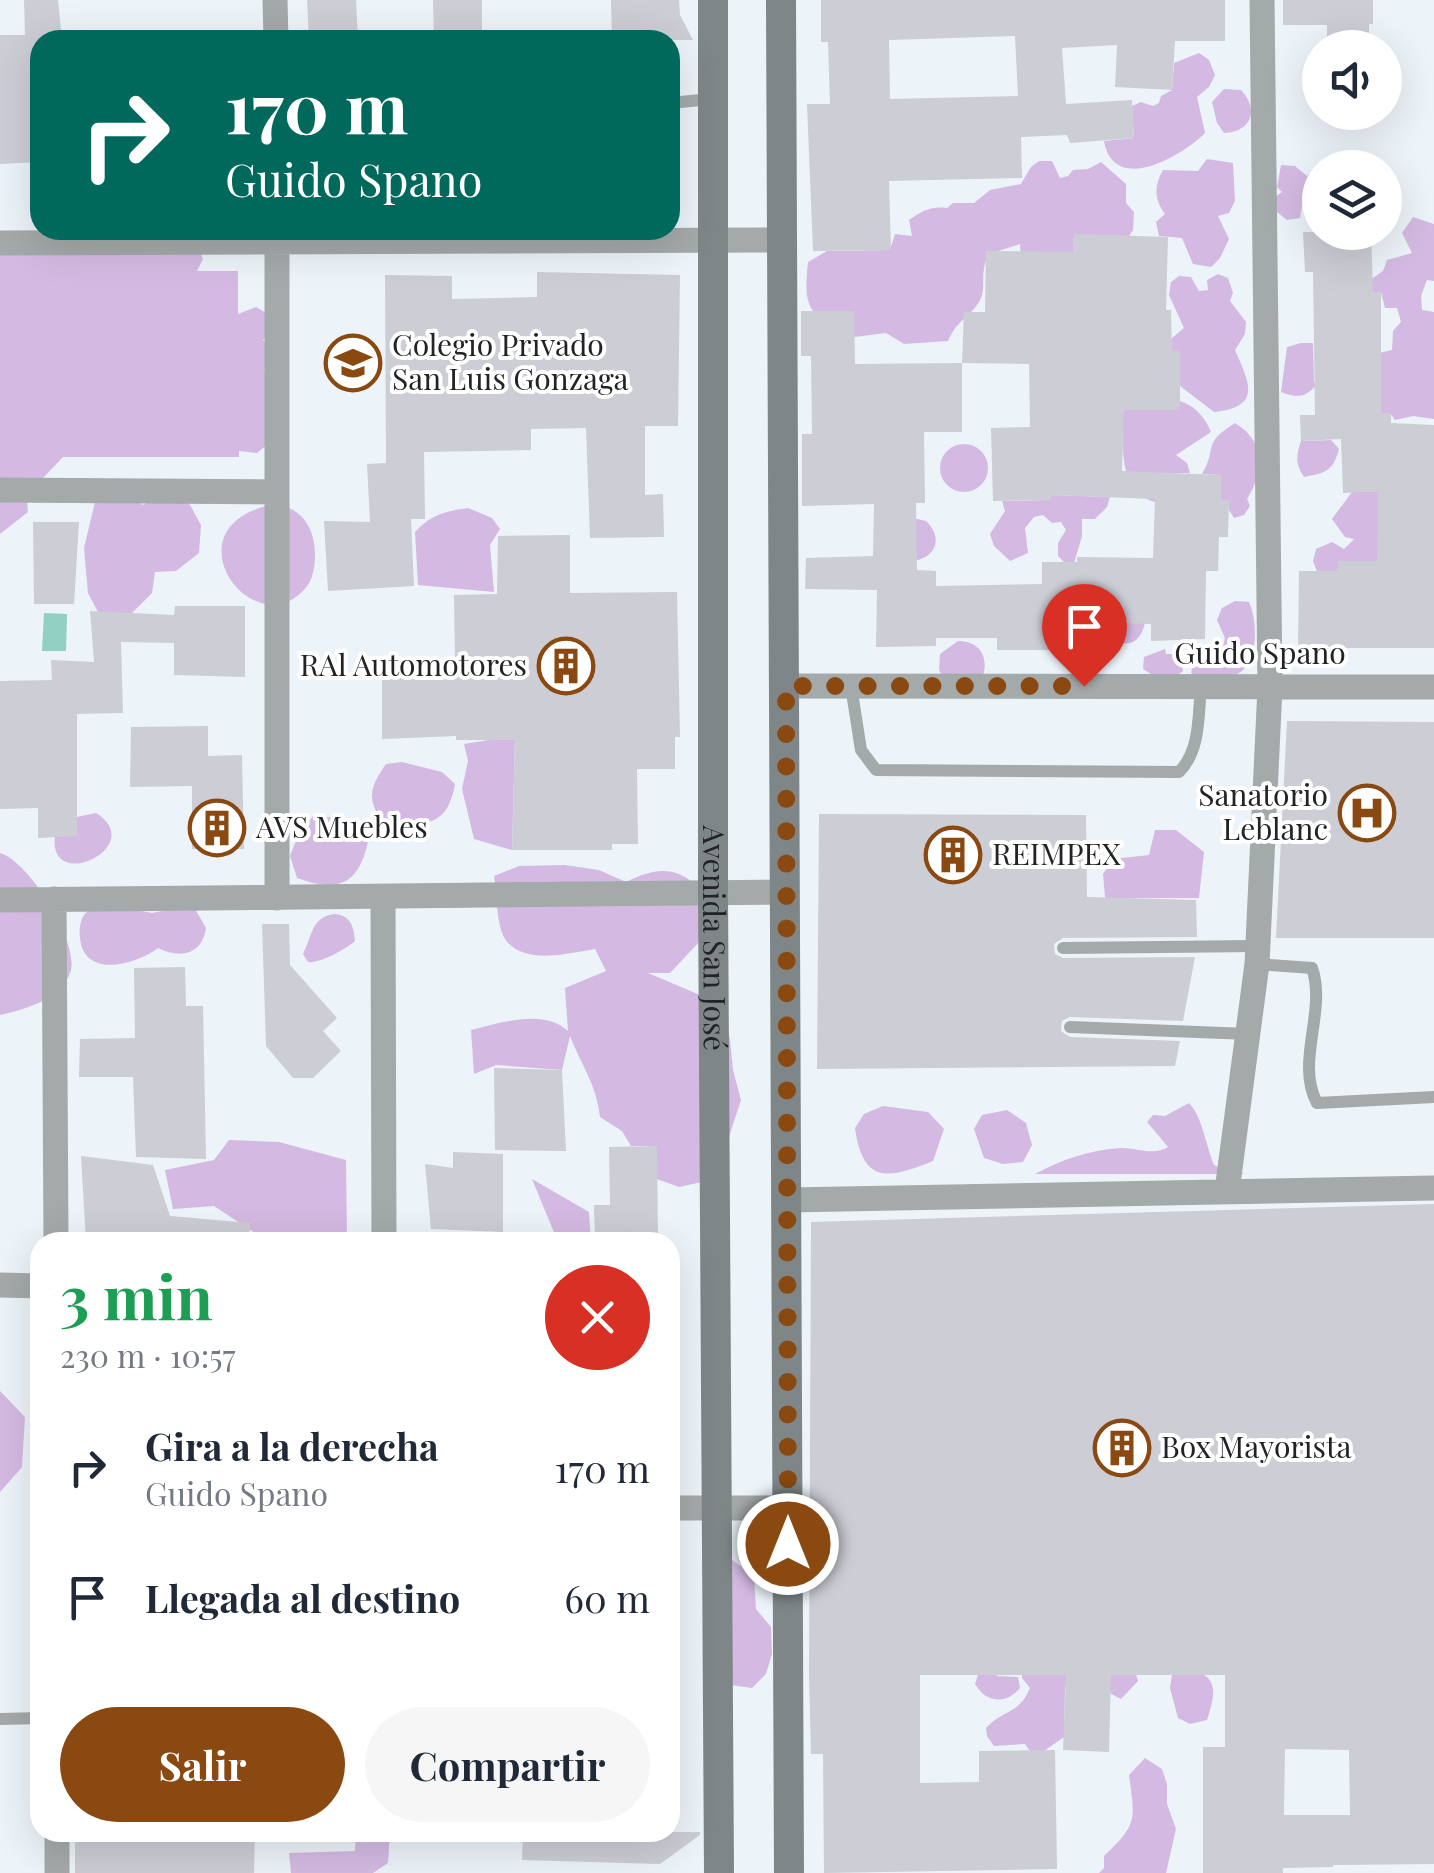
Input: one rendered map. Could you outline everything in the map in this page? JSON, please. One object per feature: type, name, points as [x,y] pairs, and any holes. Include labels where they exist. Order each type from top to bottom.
[{"type":"street","points":[[275,0],[276,30]]},
{"type":"street","name":"Avenida San José","points":[[714,0],[720,1873]]},
{"type":"street","points":[[782,0],[790,1873]]},
{"type":"street","points":[[1227,1191],[1257,955],[1270,686],[1262,0]]},
{"type":"street","points":[[680,238],[783,240]]},
{"type":"street","points":[[0,243],[119,240]]},
{"type":"street","points":[[277,240],[278,898]]},
{"type":"street","points":[[0,490],[277,492]]},
{"type":"street","name":"Guido Spano","points":[[786,686],[1434,687]]},
{"type":"street","points":[[0,900],[786,892]]},
{"type":"street","points":[[383,897],[384,1232]]},
{"type":"street","points":[[54,900],[56,1232]]},
{"type":"street","points":[[788,1200],[1434,1188]]},
{"type":"street","points":[[0,1285],[30,1286]]},
{"type":"street","points":[[680,1508],[788,1508]]},
{"type":"street","points":[[57,1842],[57,1873]]},
{"type":"lane","points":[[680,101],[714,99]]},
{"type":"lane","points":[[851,686],[861,750],[876,770],[1179,772],[1194,748],[1201,686]]},
{"type":"lane","points":[[1062,948],[1257,955],[1312,968],[1316,999],[1308,1087],[1316,1102],[1434,1096]]},
{"type":"lane","points":[[1070,1027],[1248,1034]]},
{"type":"lane","points":[[0,1718],[30,1718]]},
{"type":"shaded area","points":[[1199,53],[1209,60],[1215,75],[1197,97],[1205,133],[1166,160],[1134,169],[1121,166],[1110,157],[1104,141],[1134,138],[1132,106],[1159,103],[1161,96],[1172,90],[1174,63]]},
{"type":"shaded area","points":[[1224,89],[1241,90],[1251,112],[1241,129],[1224,133],[1212,102]]},
{"type":"shaded area","points":[[1207,159],[1233,163],[1235,201],[1229,213],[1218,216],[1229,239],[1211,267],[1193,264],[1182,238],[1159,236],[1156,222],[1165,214],[1156,192],[1163,170],[1198,171]]},
{"type":"shaded area","points":[[1039,161],[1052,161],[1060,178],[1101,162],[1126,184],[1126,203],[1134,212],[1129,236],[1074,235],[1072,299],[1025,314],[1020,244],[989,254],[979,302],[948,341],[904,344],[886,333],[847,338],[811,308],[806,290],[808,262],[827,251],[890,250],[895,234],[912,236],[909,220],[918,214],[953,203],[974,203],[990,190],[1021,184]]},
{"type":"shaded area","points":[[1281,165],[1295,166],[1302,172],[1300,218],[1287,220],[1277,212],[1275,197],[1282,192],[1277,187]]},
{"type":"shaded area","points":[[1413,217],[1434,224],[1434,281],[1427,280],[1421,296],[1422,310],[1434,312],[1434,419],[1413,416],[1395,420],[1390,413],[1330,414],[1379,353],[1392,350],[1393,331],[1401,322],[1397,308],[1385,308],[1381,292],[1370,292],[1367,282],[1383,271],[1387,260],[1412,253],[1402,233]]},
{"type":"shaded area","points":[[0,235],[30,236],[30,240],[177,240],[200,251],[203,259],[197,271],[238,271],[238,314],[256,307],[268,314],[267,337],[263,340],[269,363],[264,370],[275,383],[268,444],[257,453],[239,451],[239,457],[63,457],[43,478],[25,480],[28,512],[0,534]]},
{"type":"shaded area","points":[[1218,274],[1228,278],[1233,293],[1230,301],[1246,322],[1245,334],[1235,350],[1248,391],[1240,405],[1214,412],[1180,386],[1179,350],[1172,350],[1172,338],[1184,328],[1169,295],[1171,282],[1179,276],[1191,277],[1199,291],[1208,290],[1207,280]]},
{"type":"shaded area","points":[[1313,343],[1314,382],[1319,383],[1306,394],[1293,396],[1281,392],[1287,347]]},
{"type":"shaded area","points":[[1180,401],[1199,413],[1211,432],[1176,455],[1187,463],[1190,473],[1156,473],[1155,502],[1132,485],[1125,467],[1123,437],[1100,410],[1179,410]]},
{"type":"shaded area","points":[[1235,423],[1257,448],[1259,467],[1247,499],[1250,506],[1244,515],[1234,518],[1229,500],[1221,500],[1221,475],[1202,474],[1214,442]]},
{"type":"shaded area","points":[[1331,440],[1339,449],[1334,462],[1323,472],[1304,477],[1297,459],[1301,441]]},
{"type":"shaded area","points":[[964,444],[981,451],[988,468],[981,485],[964,492],[947,485],[940,468],[947,451]]},
{"type":"shaded area","points":[[179,485],[201,525],[199,553],[176,571],[155,572],[152,593],[127,618],[100,616],[88,593],[84,548],[95,502],[143,505]]},
{"type":"shaded area","points":[[1378,491],[1379,570],[1377,561],[1339,561],[1338,571],[1317,571],[1313,561],[1316,549],[1332,542],[1344,549],[1354,539],[1345,537],[1332,519],[1352,492]]},
{"type":"shaded area","points":[[1051,495],[1110,497],[1107,507],[1095,519],[1082,519],[1082,536],[1072,570],[1058,556],[1058,543],[1066,530],[1061,522],[1052,523],[1043,515],[1034,517],[1025,528],[1028,553],[1010,561],[994,546],[990,534],[1005,511],[1002,501],[1050,500]]},
{"type":"shaded area","points":[[266,506],[287,507],[298,513],[310,528],[315,547],[314,567],[307,586],[293,599],[274,605],[255,600],[238,589],[227,573],[222,554],[225,535],[239,518]]},
{"type":"shaded area","points":[[468,508],[492,518],[500,529],[490,545],[494,592],[418,585],[415,532],[439,515]]},
{"type":"shaded area","points":[[913,518],[926,521],[936,540],[928,555],[914,561]]},
{"type":"shaded area","points":[[1235,601],[1249,602],[1252,609],[1255,638],[1248,665],[1239,673],[1204,680],[1191,673],[1197,650],[1223,647],[1225,638],[1217,620],[1222,608]]},
{"type":"shaded area","points":[[1146,611],[1143,630],[1134,641],[1121,643],[1104,632],[1100,616]]},
{"type":"shaded area","points":[[44,613],[67,614],[66,651],[42,651]]},
{"type":"shaded area","points":[[958,641],[981,651],[985,662],[983,676],[942,677],[940,654]]},
{"type":"shaded area","points":[[1165,649],[1166,654],[1180,654],[1183,671],[1168,679],[1143,669],[1144,657]]},
{"type":"shaded area","points":[[515,740],[512,850],[474,839],[462,789],[468,761],[464,744]]},
{"type":"shaded area","points":[[402,762],[442,772],[455,784],[446,810],[439,817],[410,824],[383,822],[372,800],[374,786],[386,764]]},
{"type":"shaded area","points":[[96,813],[109,826],[111,840],[104,851],[91,860],[64,861],[56,850],[56,830],[72,818]]},
{"type":"shaded area","points":[[314,815],[356,821],[369,837],[360,865],[346,881],[326,885],[297,878],[290,856],[299,833]]},
{"type":"shaded area","points":[[1155,830],[1176,830],[1204,852],[1199,898],[1105,898],[1103,874],[1113,859],[1149,855]]},
{"type":"shaded area","points":[[0,853],[24,871],[49,904],[67,941],[71,970],[52,995],[0,1015]]},
{"type":"shaded area","points":[[565,865],[599,870],[626,882],[654,872],[671,872],[696,885],[702,939],[670,973],[648,973],[700,995],[725,1021],[730,1039],[741,1100],[725,1149],[702,1182],[679,1187],[657,1179],[657,1146],[631,1146],[622,1131],[600,1117],[592,1085],[570,1036],[562,1070],[496,1065],[474,1074],[471,1030],[534,1019],[547,1020],[568,1031],[565,988],[606,971],[595,949],[560,955],[523,953],[502,933],[494,876],[519,866]]},
{"type":"shaded area","points":[[105,904],[152,913],[183,907],[195,909],[206,928],[204,937],[195,949],[182,954],[158,948],[125,963],[101,964],[84,951],[80,929],[86,913]]},
{"type":"shaded area","points":[[334,914],[350,923],[355,941],[339,952],[308,962],[303,954],[313,929],[321,919]]},
{"type":"shaded area","points":[[1189,1103],[1201,1123],[1214,1165],[1225,1171],[1235,1168],[1244,1174],[1035,1174],[1098,1151],[1163,1150],[1168,1147],[1147,1122],[1153,1115],[1165,1116]]},
{"type":"shaded area","points":[[883,1106],[928,1112],[944,1129],[933,1161],[891,1173],[871,1168],[864,1160],[855,1128],[864,1114]]},
{"type":"shaded area","points":[[1007,1110],[1026,1123],[1032,1145],[1023,1162],[1003,1164],[984,1158],[974,1129],[982,1115]]},
{"type":"shaded area","points":[[229,1140],[279,1142],[346,1160],[347,1232],[253,1232],[214,1206],[173,1209],[165,1170],[214,1160]]},
{"type":"shaded area","points":[[532,1179],[589,1212],[590,1232],[554,1232]]},
{"type":"shaded area","points":[[0,1391],[25,1417],[22,1467],[0,1492]]},
{"type":"shaded area","points":[[731,1559],[754,1576],[756,1609],[771,1627],[772,1654],[766,1674],[752,1688],[723,1684]]},
{"type":"shaded area","points":[[1133,1665],[1138,1681],[1121,1699],[1111,1694],[1110,1689],[1065,1687],[1064,1737],[1044,1751],[1030,1751],[1025,1744],[994,1746],[987,1736],[986,1728],[1026,1697],[1030,1688],[1022,1678],[1022,1667]]},
{"type":"shaded area","points":[[992,1669],[997,1676],[1018,1677],[1020,1688],[1003,1699],[985,1695],[975,1684],[979,1672]]},
{"type":"shaded area","points":[[1184,1670],[1204,1675],[1212,1686],[1207,1720],[1190,1724],[1178,1718],[1170,1688],[1172,1675]]},
{"type":"shaded area","points":[[1145,1758],[1162,1769],[1167,1804],[1176,1829],[1166,1873],[1099,1873],[1104,1868],[1104,1856],[1132,1820],[1129,1775]]},
{"type":"shaded area","points":[[356,1842],[389,1842],[388,1863],[373,1873],[291,1873],[289,1853],[355,1851]]},
{"type":"building","points":[[24,0],[58,0],[61,30],[30,30],[30,162],[0,164],[0,35],[25,35]]},
{"type":"building","points":[[307,0],[356,0],[358,30],[308,30]]},
{"type":"building","points":[[433,0],[482,0],[482,30],[434,30]]},
{"type":"building","points":[[611,0],[679,0],[680,15],[693,40],[680,40],[680,30],[612,30]]},
{"type":"building","points":[[821,0],[1225,0],[1225,41],[1175,41],[1172,90],[1115,87],[1117,45],[1062,48],[1066,104],[1132,100],[1134,138],[1070,143],[1067,135],[1021,137],[1022,178],[889,181],[891,250],[813,251],[807,104],[830,104],[828,42],[821,42]],"holes":[[[1015,36],[1018,96],[890,99],[889,40]]]},
{"type":"building","points":[[1283,0],[1373,0],[1373,24],[1369,24],[1369,30],[1283,25]]},
{"type":"building","points":[[1074,234],[1168,237],[1166,310],[1171,310],[1172,350],[1180,350],[1180,410],[1124,410],[1122,471],[1221,475],[1221,500],[1229,500],[1228,537],[1219,537],[1218,571],[1206,571],[1205,639],[1151,641],[1151,624],[1077,622],[1077,650],[997,650],[997,638],[936,638],[936,646],[876,647],[877,590],[805,589],[806,558],[873,556],[874,504],[802,506],[802,434],[812,434],[811,356],[801,356],[801,311],[854,311],[855,364],[962,363],[964,312],[985,312],[986,251],[1073,252]],"holes":[[[962,363],[1029,364],[1030,427],[991,428],[993,501],[1051,500],[1051,495],[1155,499],[1153,558],[1077,557],[1077,562],[1042,562],[1042,584],[936,586],[936,571],[917,570],[916,503],[925,503],[924,432],[962,432]]]},
{"type":"building","points":[[1304,250],[1372,250],[1373,292],[1381,292],[1381,413],[1391,413],[1391,423],[1434,425],[1434,648],[1298,648],[1299,571],[1338,571],[1338,561],[1377,561],[1378,491],[1343,493],[1341,439],[1301,441],[1300,415],[1315,415],[1313,272],[1305,272]]},
{"type":"building","points":[[537,272],[680,275],[678,426],[645,426],[645,495],[663,494],[664,537],[590,538],[586,428],[531,429],[531,450],[424,452],[425,519],[411,519],[414,586],[328,591],[324,521],[370,522],[367,464],[386,463],[385,275],[452,276],[452,299],[537,297]]},
{"type":"building","points":[[33,522],[79,522],[74,604],[34,604]]},
{"type":"building","points":[[570,535],[570,593],[677,592],[680,737],[675,737],[675,769],[637,769],[638,844],[612,844],[612,850],[512,850],[515,740],[456,740],[456,736],[382,739],[382,666],[455,664],[454,595],[497,594],[498,536]]},
{"type":"building","points":[[175,606],[245,606],[245,677],[174,675],[174,643],[121,642],[123,713],[77,714],[77,836],[38,838],[38,808],[0,809],[0,681],[52,680],[51,660],[94,662],[90,611],[174,615]]},
{"type":"building","name":"Sanatorio Leblanc","points":[[1287,721],[1434,722],[1434,938],[1276,938]]},
{"type":"building","points":[[208,726],[208,756],[242,755],[244,849],[192,849],[192,786],[130,787],[131,727]]},
{"type":"building","points":[[819,814],[1086,815],[1087,897],[1196,900],[1197,937],[1063,938],[1054,944],[1055,954],[1063,958],[1195,957],[1183,1021],[1070,1017],[1062,1021],[1061,1031],[1070,1037],[1180,1041],[1175,1066],[817,1069]]},
{"type":"building","points":[[262,924],[289,924],[290,965],[337,1018],[323,1031],[341,1051],[313,1078],[293,1078],[266,1046]]},
{"type":"building","points":[[185,967],[186,1006],[203,1006],[206,1159],[136,1157],[133,1077],[79,1077],[80,1039],[135,1038],[134,968]]},
{"type":"building","points":[[494,1068],[562,1070],[566,1151],[495,1150]]},
{"type":"building","points":[[657,1146],[658,1232],[595,1232],[594,1205],[610,1205],[609,1147]]},
{"type":"building","points":[[453,1152],[503,1154],[503,1232],[431,1229],[425,1164],[453,1168]]},
{"type":"building","points":[[81,1156],[153,1165],[170,1216],[250,1223],[250,1232],[85,1232]]},
{"type":"building","name":"Box Mayorista","points":[[1434,1204],[1434,1864],[1333,1865],[1283,1868],[1283,1873],[1203,1873],[1203,1747],[1225,1747],[1225,1675],[1111,1675],[1109,1752],[1063,1750],[1066,1675],[920,1675],[920,1783],[979,1782],[979,1751],[1055,1750],[1057,1869],[824,1873],[823,1754],[811,1754],[809,1675],[811,1222]],"holes":[[[1285,1749],[1349,1750],[1350,1815],[1284,1815]]]},
{"type":"building","points":[[680,1832],[700,1832],[660,1864],[522,1860],[523,1842],[680,1842]]},
{"type":"building","points":[[75,1842],[255,1842],[254,1873],[75,1873]]},
{"type":"place","name":"Colegio Privado San Luis Gonzaga","points":[[353,363]]},
{"type":"place","name":"RAl Automotores","points":[[566,666]]},
{"type":"place","name":"Sanatorio Leblanc","points":[[1367,813]]},
{"type":"place","name":"AVS Muebles","points":[[217,828]]},
{"type":"place","name":"REIMPEX","points":[[953,855]]},
{"type":"place","name":"Box Mayorista","points":[[1122,1448]]},
{"type":"route","points":[[788,1544],[786,686],[1084,686]]}]
